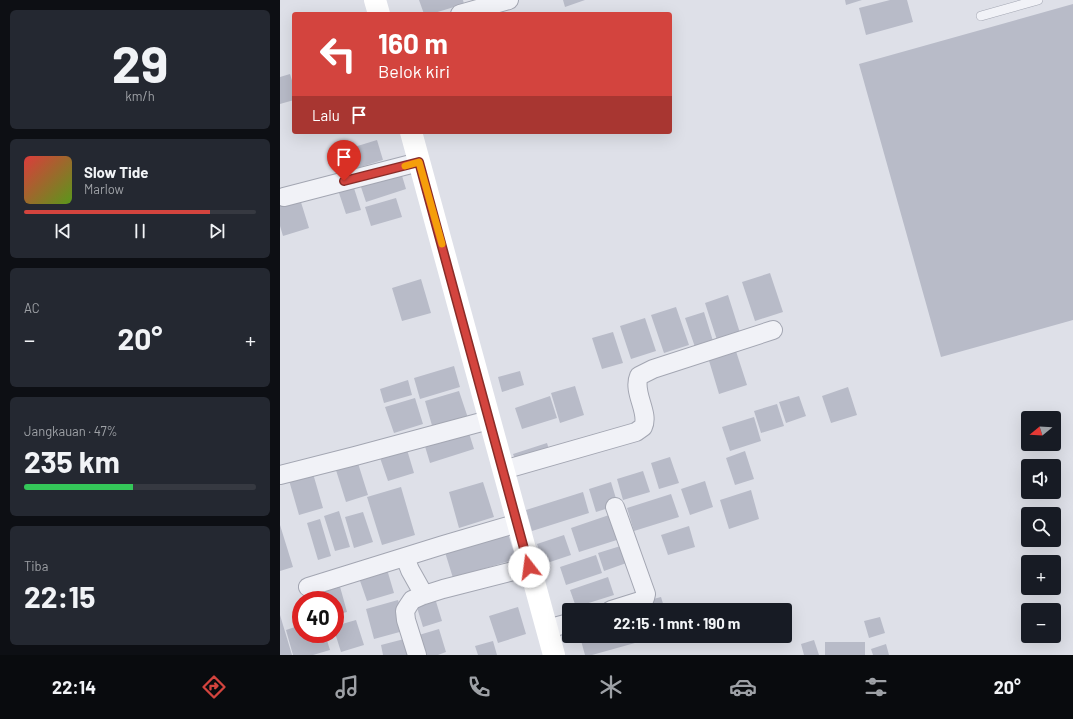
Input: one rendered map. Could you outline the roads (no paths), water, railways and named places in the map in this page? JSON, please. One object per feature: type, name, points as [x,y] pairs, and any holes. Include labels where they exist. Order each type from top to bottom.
[{"type":"street","points":[[375,0],[378,12]]},
{"type":"street","points":[[467,12],[509,0]]},
{"type":"street","points":[[412,134],[554,655]]},
{"type":"street","points":[[284,197],[419,162]]},
{"type":"street","points":[[503,470],[636,432],[644,427],[645,421],[637,384],[639,376],[652,369],[773,330]]},
{"type":"street","points":[[280,475],[489,420]]},
{"type":"street","points":[[615,507],[646,594],[643,600],[633,603]]},
{"type":"street","points":[[308,587],[518,523]]},
{"type":"street","points":[[406,557],[413,575],[424,595]]},
{"type":"street","points":[[417,655],[406,620],[405,611],[412,600],[424,595],[529,567]]},
{"type":"street","points":[[547,630],[562,625]]},
{"type":"lane","points":[[981,16],[1038,0]]}]
